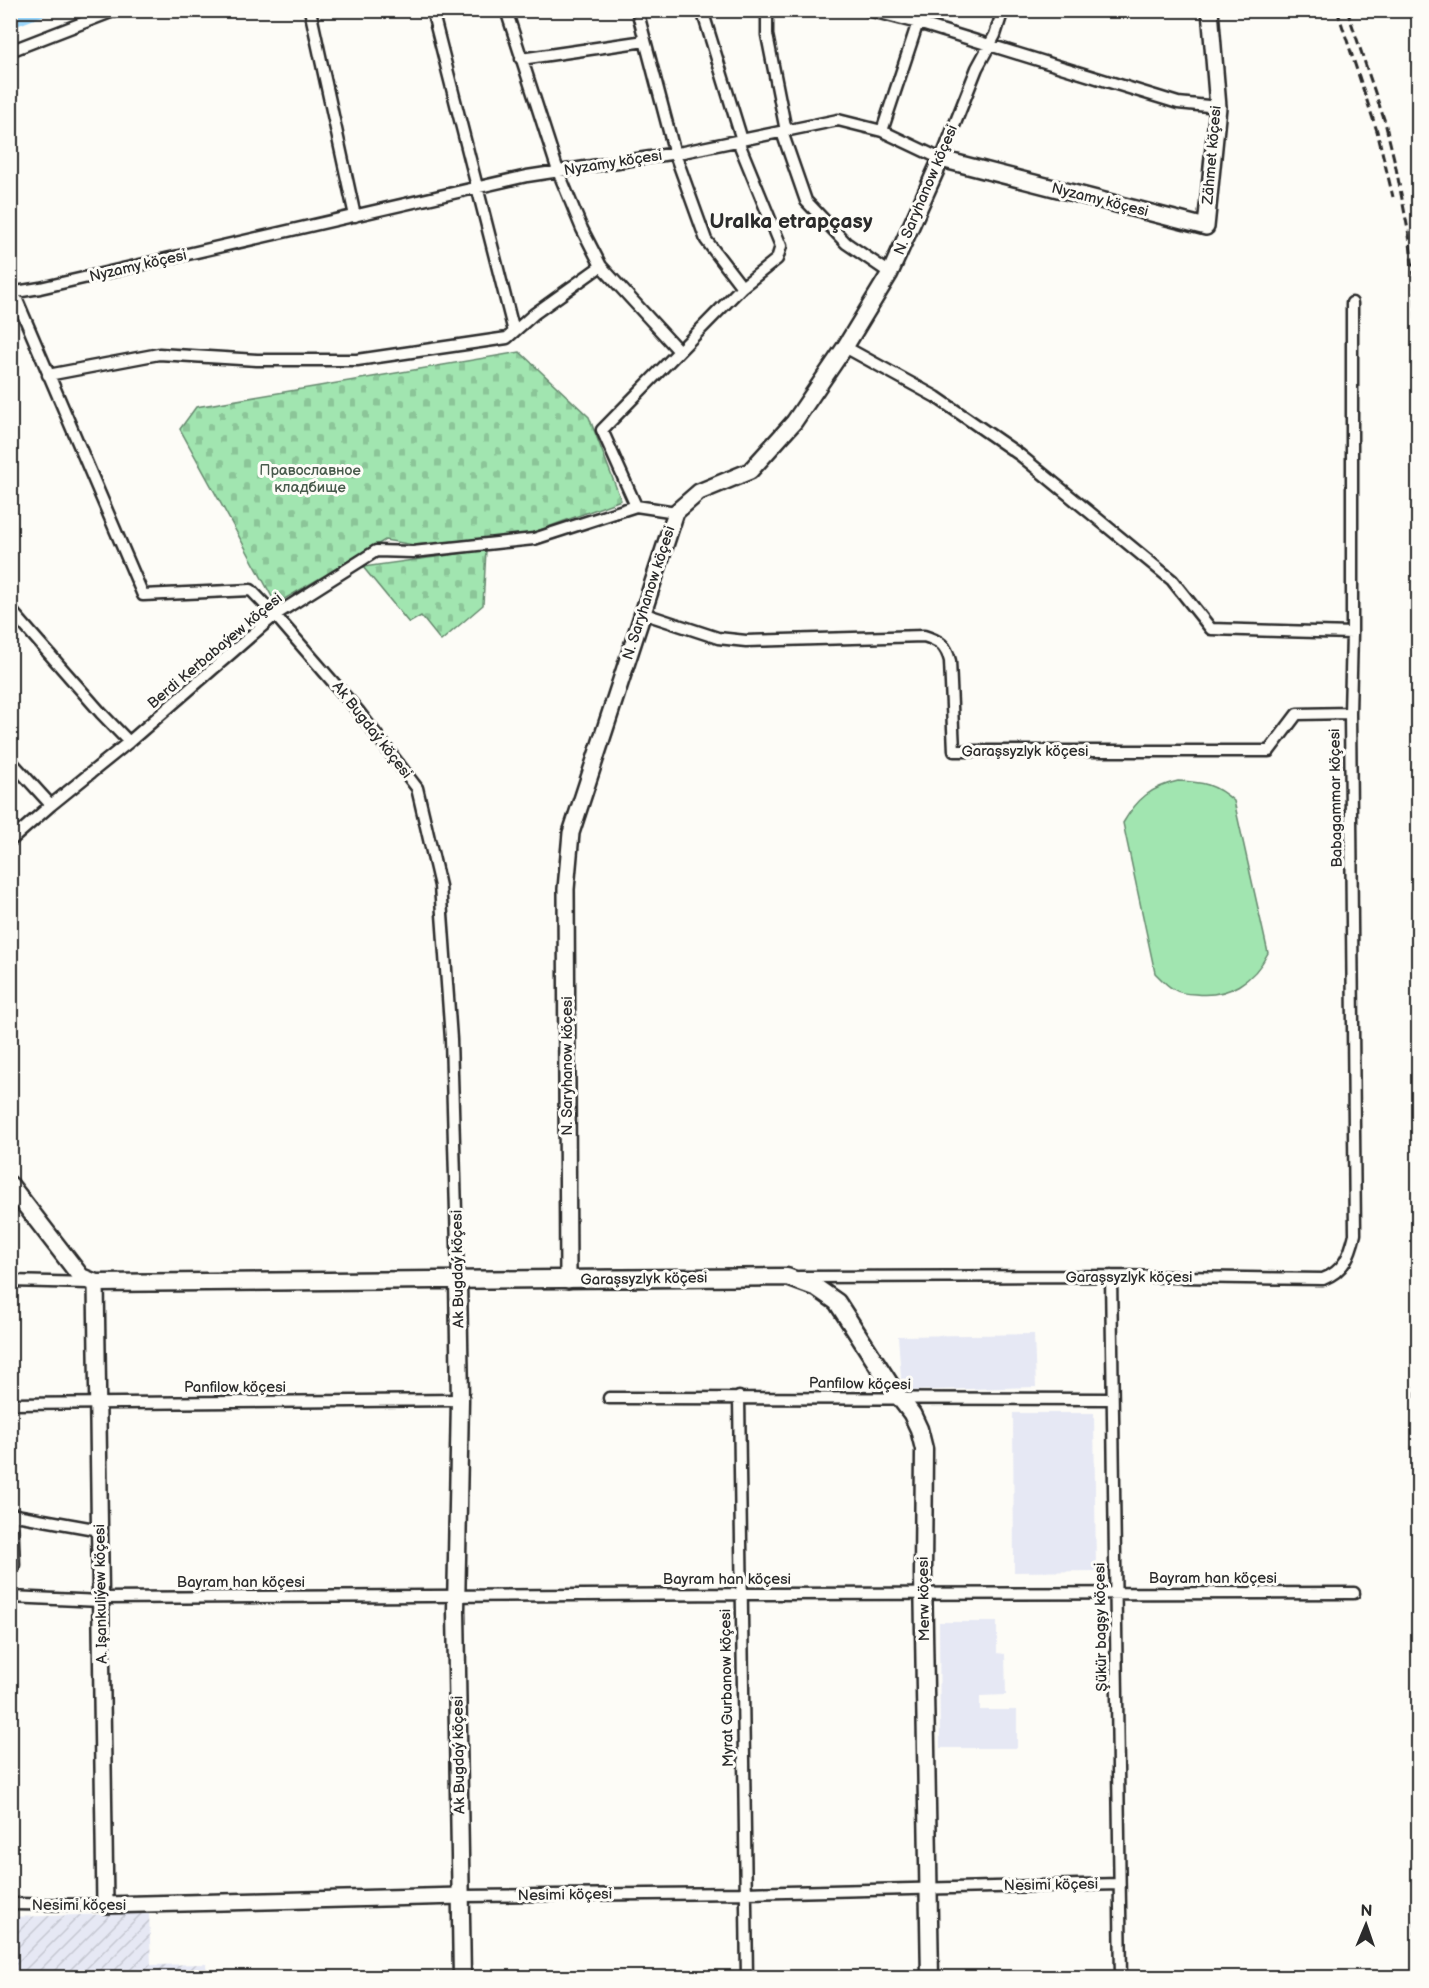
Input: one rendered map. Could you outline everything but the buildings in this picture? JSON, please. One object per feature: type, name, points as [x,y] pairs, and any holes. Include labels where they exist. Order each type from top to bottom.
[{"type":"main road","name":"Zähmet köçesi","points":[[1206,227],[1218,107],[1210,10]]},
{"type":"main road","name":"Nyzamy köçesi","points":[[941,159],[1206,227]]},
{"type":"main road","name":"N. Saryhanow köçesi","points":[[568,1280],[566,889],[571,833],[642,613],[676,512],[699,492],[750,471],[794,422],[845,347],[890,273],[941,159]]},
{"type":"main road","points":[[10,1185],[81,1277],[96,1283]]},
{"type":"main road","name":"Garaşsyzlyk köçesi","points":[[96,1283],[787,1277]]},
{"type":"main road","name":"Merw köçesi","points":[[787,1277],[817,1288],[837,1302],[900,1400],[912,1414],[924,1449],[930,1977]]},
{"type":"main road","name":"Ak Bugdaý köçesi","points":[[458,1281],[460,1400],[457,1595],[462,1977]]},
{"type":"main road","name":"A. Işankuliýew köçesi","points":[[96,1283],[105,1905]]},
{"type":"main road","name":"Nesimi köçesi","points":[[105,1905],[461,1896]]},
{"type":"street","points":[[10,51],[117,10]]},
{"type":"street","points":[[310,10],[355,216]]},
{"type":"street","points":[[432,10],[514,332]]},
{"type":"street","points":[[506,10],[558,171],[582,229],[601,266],[679,351]]},
{"type":"street","points":[[637,10],[675,154],[706,240],[742,287]]},
{"type":"street","points":[[636,506],[602,430],[742,287],[777,259],[781,246],[740,141],[702,10]]},
{"type":"street","points":[[767,10],[767,35],[784,131],[806,201],[846,243],[890,273]]},
{"type":"street","points":[[868,10],[990,44],[1178,103],[1218,107]]},
{"type":"street","points":[[882,131],[922,10]]},
{"type":"street","name":"N. Saryhanow köçesi","points":[[941,159],[976,68],[990,44],[1003,10]]},
{"type":"street","points":[[521,59],[645,41]]},
{"type":"street","name":"Nyzamy köçesi","points":[[12,292],[40,288],[526,176],[675,154],[838,120],[882,131],[941,159]]},
{"type":"street","points":[[12,292],[48,375],[159,354],[257,360],[357,360],[507,338],[534,314],[601,266]]},
{"type":"street","name":"Babagammar köçesi","points":[[1323,1279],[1333,1275],[1343,1265],[1349,1256],[1355,1234],[1350,713],[1352,303]]},
{"type":"street","points":[[845,347],[936,397],[1020,455],[1173,580],[1211,628],[1352,633]]},
{"type":"street","name":"Ak Bugdaý köçesi","points":[[48,375],[143,595],[251,590],[359,712],[417,788],[440,886],[451,1039],[458,1281]]},
{"type":"street","name":"Berdi Kerbabaýew köçesi","points":[[10,841],[129,742],[275,615],[376,551],[413,552],[534,539],[636,506],[676,512]]},
{"type":"street","points":[[10,609],[129,742]]},
{"type":"street","name":"Garaşsyzlyk köçesi","points":[[642,613],[718,638],[746,641],[924,636],[938,640],[946,648],[950,661],[954,751],[1269,751],[1296,714],[1350,713]]},
{"type":"street","points":[[10,760],[51,805]]},
{"type":"street","name":"Garaşsyzlyk köçesi","points":[[787,1277],[1112,1276],[1323,1279]]},
{"type":"street","name":"Şükür bagşy köçesi","points":[[1112,1276],[1121,1977]]},
{"type":"street","points":[[10,1281],[96,1283]]},
{"type":"street","name":"Myrat Gurbanow köçesi","points":[[739,1397],[747,1977]]},
{"type":"street","name":"Panfilow köçesi","points":[[609,1398],[1112,1399]]},
{"type":"street","name":"Panfilow köçesi","points":[[10,1404],[460,1400]]},
{"type":"street","points":[[14,1565],[11,1514],[100,1530]]},
{"type":"street","name":"Bayram han köçesi","points":[[10,1597],[101,1599],[457,1595],[1354,1593]]},
{"type":"street","name":"Nesimi köçesi","points":[[461,1896],[746,1893],[1119,1884]]},
{"type":"street","name":"Nesimi köçesi","points":[[10,1904],[105,1905]]},
{"type":"shaded area","points":[[1034,1334],[1036,1387],[902,1391],[898,1336]]},
{"type":"shaded area","points":[[1013,1413],[1094,1413],[1096,1571],[1014,1572]]},
{"type":"shaded area","points":[[939,1622],[997,1622],[997,1653],[1005,1654],[1006,1695],[980,1696],[980,1710],[1017,1710],[1017,1748],[940,1748]]},
{"type":"shaded area","points":[[149,1913],[151,1965],[206,1964],[207,1977],[11,1977],[11,1917]]},
{"type":"green space","name":"Православное кладбище","points":[[520,352],[589,417],[621,500],[529,534],[414,545],[385,540],[276,604],[180,429],[196,407]]},
{"type":"green space","points":[[486,550],[483,605],[441,641],[421,616],[409,623],[363,567]]},
{"type":"green space","points":[[1178,781],[1208,785],[1234,801],[1268,953],[1255,972],[1239,986],[1207,995],[1178,991],[1168,986],[1155,973],[1123,823],[1146,795]]},
{"type":"waterway","points":[[10,23],[44,10]]},
{"type":"railway","points":[[1337,10],[1377,131],[1393,197]]},
{"type":"railway","points":[[1347,10],[1385,122],[1395,163],[1409,235],[1416,294],[1418,421],[1416,1978]]},
{"type":"district","name":"Uralka etrapçasy","points":[[791,221]]}]
